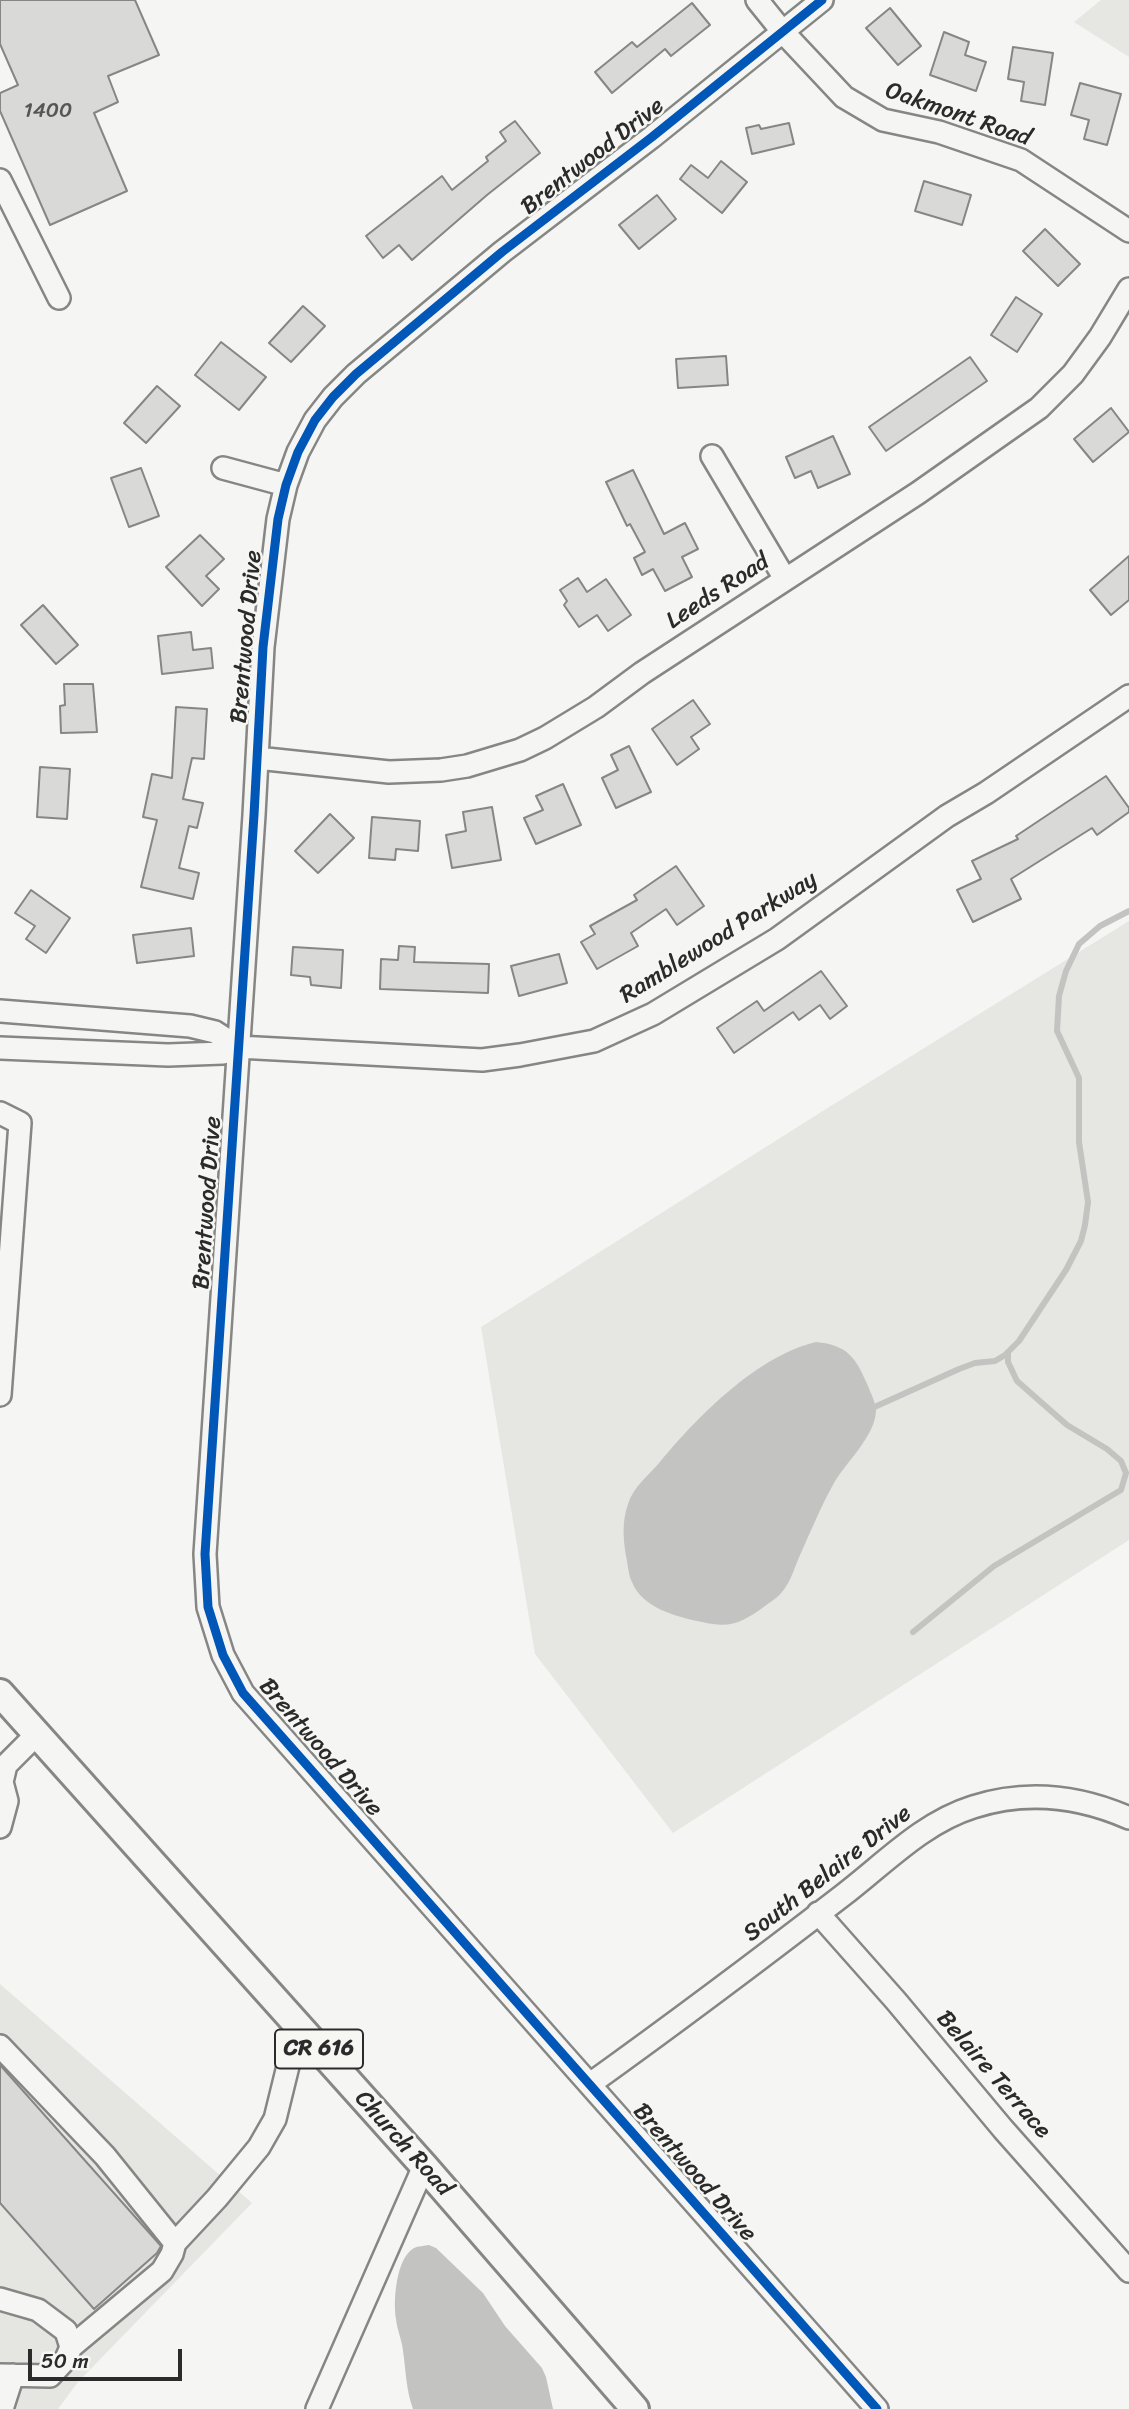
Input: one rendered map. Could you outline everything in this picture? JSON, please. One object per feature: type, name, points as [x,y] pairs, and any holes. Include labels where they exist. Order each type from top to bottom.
[{"type":"main road","name":"Church Road","points":[[0,1693],[424,2166],[635,2409]]},
{"type":"street","name":"Oakmont Road","points":[[757,0],[844,97],[861,108],[883,120],[939,132],[1021,160],[1129,231]]},
{"type":"street","name":"Brentwood Drive","points":[[822,0],[652,137],[502,252],[356,374],[315,420],[298,452],[286,485],[272,554],[263,647],[205,1554],[208,1607],[223,1655],[243,1693],[316,1772],[877,2409]]},
{"type":"street","points":[[0,180],[59,298]]},
{"type":"street","name":"Leeds Road","points":[[257,758],[339,768],[403,772],[441,770],[520,750],[589,712],[642,673],[918,493],[1039,408],[1073,374],[1100,337],[1129,289]]},
{"type":"street","points":[[712,456],[785,579]]},
{"type":"street","points":[[223,468],[286,485]]},
{"type":"street","name":"Ramblewood Parkway","points":[[0,1048],[168,1055],[223,1053],[238,1047],[482,1060],[594,1041],[653,1014],[777,939],[947,816],[986,793],[1129,696]]},
{"type":"street","name":"Ramblewood Parkway","points":[[0,1011],[190,1026],[215,1032],[238,1047]]},
{"type":"street","points":[[0,1113],[20,1123],[0,1395]]},
{"type":"street","points":[[0,1827],[7,1801],[2,1782],[6,1765],[37,1734]]},
{"type":"street","name":"South Belaire Drive","points":[[590,2084],[757,1962],[925,1830],[948,1816],[974,1807],[1027,1797],[1055,1797],[1109,1809],[1129,1818]]},
{"type":"street","name":"Belaire Terrace","points":[[818,1913],[1129,2271]]},
{"type":"street","points":[[2,2409],[7,2375],[50,2376],[66,2359],[71,2347],[162,2271],[175,2243],[259,2147],[275,2119],[290,2058],[305,2034]]},
{"type":"street","points":[[0,2046],[104,2156],[175,2243]]},
{"type":"street","points":[[317,2409],[424,2166]]},
{"type":"street","points":[[0,2299],[38,2310],[66,2331],[71,2347]]},
{"type":"shaded area","points":[[1101,0],[1129,0],[1129,57],[1074,22]]},
{"type":"shaded area","points":[[1129,921],[1129,1540],[673,1833],[535,1654],[481,1327]]},
{"type":"shaded area","points":[[816,1342],[836,1346],[850,1355],[868,1386],[876,1411],[866,1439],[829,1492],[783,1591],[743,1620],[721,1625],[692,1620],[652,1605],[637,1591],[632,1582],[626,1556],[624,1523],[634,1492],[692,1426],[730,1390],[772,1360]]},
{"type":"shaded area","points":[[0,1984],[252,2203],[78,2382],[58,2409],[0,2409]]},
{"type":"shaded area","points":[[429,2245],[436,2248],[483,2293],[505,2326],[542,2368],[553,2409],[413,2409],[395,2311],[396,2291],[400,2270],[408,2253],[416,2247]]},
{"type":"building","points":[[0,0],[135,0],[159,55],[108,76],[118,102],[94,113],[127,191],[50,225],[0,111],[0,93],[18,85],[0,44]]},
{"type":"building","points":[[692,3],[710,25],[671,56],[665,49],[612,93],[595,72],[632,42],[637,47]]},
{"type":"building","points":[[890,8],[921,46],[898,65],[866,28]]},
{"type":"building","points":[[944,32],[969,42],[965,55],[986,62],[976,91],[930,75]]},
{"type":"building","points":[[1013,47],[1053,53],[1045,105],[1021,101],[1024,82],[1008,79]]},
{"type":"building","points":[[1080,83],[1121,94],[1107,145],[1084,139],[1089,120],[1071,115]]},
{"type":"building","points":[[515,121],[540,153],[412,260],[399,245],[383,258],[366,236],[442,176],[452,190],[488,161],[486,157],[506,141],[500,132]]},
{"type":"building","points":[[789,123],[794,144],[752,154],[746,128],[759,125],[761,129]]},
{"type":"building","points":[[721,161],[747,182],[722,213],[680,179],[691,165],[708,178]]},
{"type":"building","points":[[924,181],[971,195],[962,225],[915,211]]},
{"type":"building","points":[[657,195],[676,219],[639,249],[619,225]]},
{"type":"building","points":[[1045,229],[1080,264],[1058,286],[1023,251]]},
{"type":"building","points":[[1016,297],[1042,314],[1017,352],[991,335]]},
{"type":"building","points":[[303,306],[325,326],[291,362],[269,343]]},
{"type":"building","points":[[221,342],[266,377],[239,410],[195,375]]},
{"type":"building","points":[[726,356],[728,385],[678,388],[676,359]]},
{"type":"building","points":[[970,357],[987,381],[886,451],[869,427]]},
{"type":"building","points":[[157,386],[180,406],[146,443],[124,423]]},
{"type":"building","points":[[1111,408],[1129,432],[1093,462],[1074,439]]},
{"type":"building","points":[[833,436],[850,474],[818,488],[811,471],[795,478],[786,457]]},
{"type":"building","points":[[141,468],[159,516],[129,527],[111,478]]},
{"type":"building","points":[[633,470],[664,534],[685,523],[698,549],[682,557],[692,577],[665,591],[653,569],[642,575],[634,558],[645,552],[630,524],[627,526],[606,482]]},
{"type":"building","points":[[200,535],[224,559],[206,576],[219,589],[202,606],[166,567]]},
{"type":"building","points":[[1129,556],[1129,600],[1111,615],[1090,590]]},
{"type":"building","points":[[578,578],[587,592],[606,579],[631,615],[608,631],[597,615],[579,627],[564,605],[567,601],[560,590]]},
{"type":"building","points":[[43,605],[78,645],[56,664],[21,625]]},
{"type":"building","points":[[191,632],[193,650],[211,648],[213,668],[162,674],[158,636]]},
{"type":"building","points":[[64,684],[93,684],[97,732],[61,733],[60,706],[65,705]]},
{"type":"building","points":[[693,700],[710,724],[691,737],[699,749],[677,765],[652,729]]},
{"type":"building","points":[[176,707],[207,709],[204,759],[192,758],[183,799],[203,803],[197,828],[189,826],[179,868],[199,873],[193,899],[141,887],[157,820],[143,817],[152,774],[172,778]]},
{"type":"building","points":[[629,746],[651,792],[616,808],[602,778],[618,770],[611,755]]},
{"type":"building","points":[[40,767],[70,769],[67,819],[37,817]]},
{"type":"building","points":[[1106,776],[1129,808],[1129,812],[1097,835],[1092,828],[1011,879],[1021,899],[973,922],[957,890],[981,879],[972,861],[1018,839],[1016,836]]},
{"type":"building","points":[[563,784],[581,825],[536,844],[524,818],[543,810],[536,796]]},
{"type":"building","points":[[492,807],[501,860],[452,868],[446,835],[466,831],[463,812]]},
{"type":"building","points":[[330,814],[354,838],[318,873],[295,851]]},
{"type":"building","points":[[372,817],[420,821],[418,851],[396,849],[395,860],[369,858]]},
{"type":"building","points":[[676,866],[704,906],[677,925],[666,909],[631,933],[638,946],[597,969],[581,942],[595,934],[590,926],[637,900],[634,895]]},
{"type":"building","points":[[31,890],[70,918],[46,953],[26,939],[35,926],[15,913]]},
{"type":"building","points":[[191,928],[194,956],[137,963],[133,935]]},
{"type":"building","points":[[399,946],[415,947],[414,962],[489,964],[488,993],[380,989],[381,959],[398,960]]},
{"type":"building","points":[[293,947],[343,950],[341,988],[311,985],[310,977],[291,975]]},
{"type":"building","points":[[559,954],[567,983],[519,996],[511,966]]},
{"type":"building","points":[[821,971],[847,1006],[830,1019],[820,1005],[799,1020],[793,1012],[734,1053],[717,1028],[757,1001],[764,1011]]},
{"type":"building","points":[[0,2065],[161,2246],[157,2253],[94,2309],[0,2203]]},
{"type":"waterway","points":[[870,1409],[959,1369],[975,1363],[995,1361],[1005,1355],[1019,1341],[1066,1270],[1081,1241],[1088,1202],[1079,1142],[1079,1078],[1057,1031],[1059,996],[1066,971],[1079,944],[1100,926],[1129,911]]},
{"type":"waterway","points":[[913,1632],[994,1566],[1121,1490],[1126,1473],[1121,1461],[1107,1449],[1067,1425],[1017,1381],[1008,1362],[1008,1352]]},
{"type":"cycle path","points":[[822,0],[652,137],[502,252],[356,374],[315,420],[298,452],[278,519],[263,647],[205,1554],[208,1607],[223,1655],[243,1693],[877,2409]]}]
